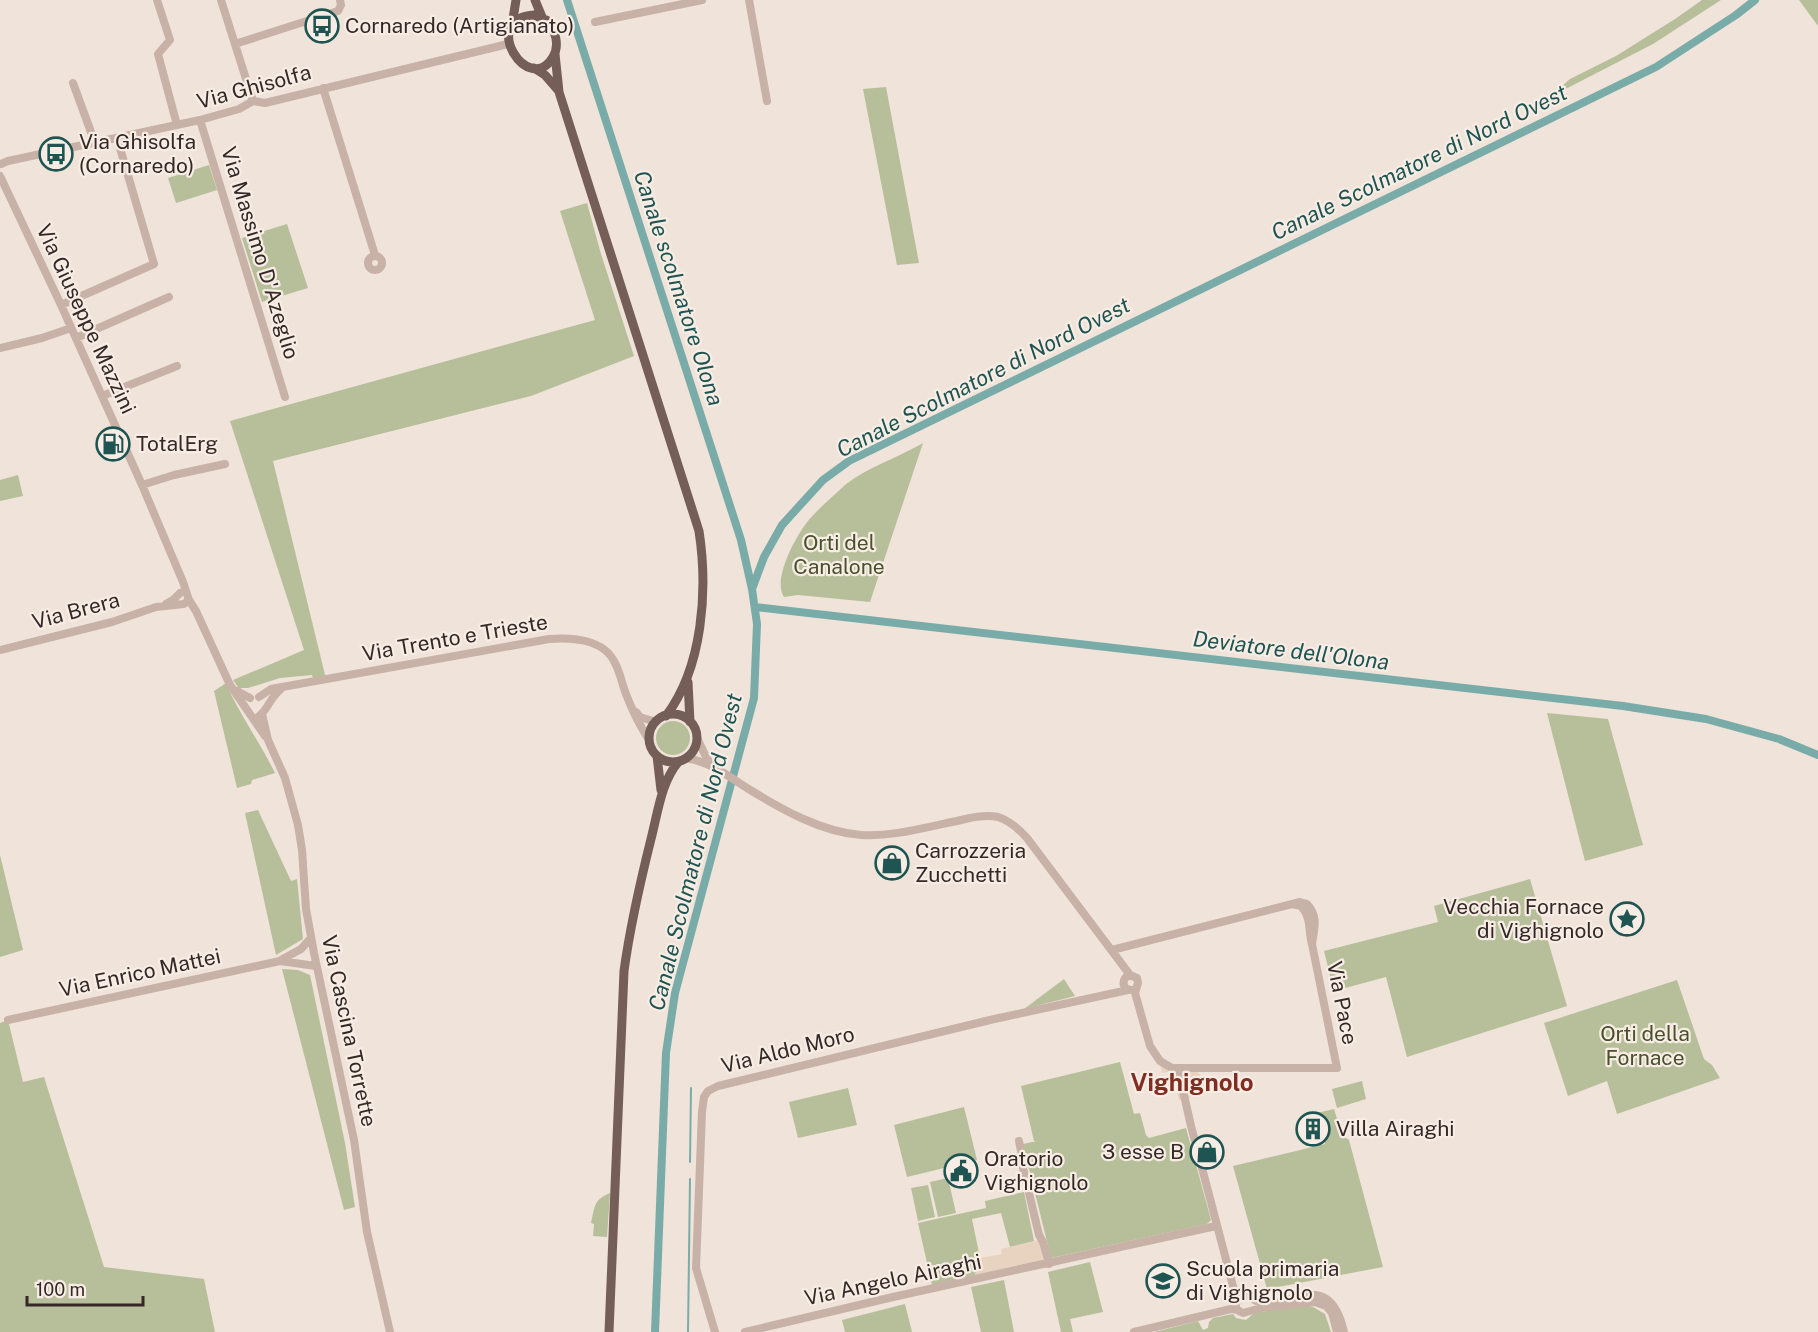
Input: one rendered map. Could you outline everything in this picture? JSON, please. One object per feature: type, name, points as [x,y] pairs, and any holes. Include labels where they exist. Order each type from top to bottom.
[{"type":"main road","points":[[516,0],[508,44],[514,57],[522,64],[545,75],[559,92]]},
{"type":"main road","points":[[535,0],[542,17]]},
{"type":"main road","points":[[512,26],[526,16],[542,17],[548,21],[554,32],[559,92],[699,531],[704,566],[703,599],[688,677],[690,722]]},
{"type":"main road","points":[[534,68],[543,67],[555,54]]},
{"type":"main road","points":[[683,759],[666,761],[657,756],[649,740],[651,730],[656,722],[666,716],[677,701],[688,677]]},
{"type":"main road","points":[[609,1332],[624,971],[632,923],[662,796],[669,774],[695,747],[697,738],[690,722],[680,716],[666,716]]},
{"type":"main road","points":[[657,756],[662,796]]},
{"type":"street","points":[[157,0],[170,40],[158,54],[177,125]]},
{"type":"street","points":[[221,0],[253,101]]},
{"type":"street","points":[[235,44],[338,11],[341,5],[340,0]]},
{"type":"street","points":[[595,22],[702,0]]},
{"type":"street","points":[[749,0],[767,101]]},
{"type":"street","name":"Via Ghisolfa","points":[[2,161],[200,120],[239,109],[253,101],[265,103],[508,44]]},
{"type":"street","points":[[73,83],[96,143]]},
{"type":"street","points":[[323,88],[375,255]]},
{"type":"street","name":"Via Massimo D'Azeglio","points":[[200,120],[285,396]]},
{"type":"street","points":[[61,305],[154,264],[117,138]]},
{"type":"street","name":"Via Giuseppe Mazzini","points":[[0,176],[142,485],[181,576],[184,599],[196,611],[234,689],[246,707]]},
{"type":"street","points":[[76,338],[169,297]]},
{"type":"street","points":[[0,348],[71,328]]},
{"type":"street","points":[[102,396],[177,366]]},
{"type":"street","points":[[142,485],[174,475],[225,464]]},
{"type":"street","name":"Via Brera","points":[[0,650],[111,622],[184,599]]},
{"type":"street","name":"Via Trento e Trieste","points":[[259,697],[267,690],[560,638],[592,643],[607,652],[616,664],[631,707],[649,740]]},
{"type":"street","points":[[250,699],[246,707],[248,712],[257,716],[264,710],[272,696],[283,687]]},
{"type":"street","points":[[234,689],[250,699],[259,697],[264,701],[264,710]]},
{"type":"street","points":[[631,707],[640,717],[656,722]]},
{"type":"street","name":"Via Cascina Torrette","points":[[264,710],[268,740]]},
{"type":"street","name":"Via Cascina Torrette","points":[[252,715],[268,740],[285,778],[298,825],[316,966],[356,1150],[367,1233],[390,1332]]},
{"type":"street","points":[[697,738],[707,759],[716,767],[750,789],[808,821],[828,829],[848,834],[879,835],[975,817],[992,816],[1016,827],[1027,838],[1124,966],[1151,1050],[1166,1066],[1178,1069],[1236,1302],[1243,1313],[1310,1301],[1323,1304],[1335,1311]]},
{"type":"street","points":[[683,759],[716,767]]},
{"type":"street","name":"Via Pace","points":[[1112,950],[1292,904],[1301,906],[1309,917],[1309,932],[1337,1068],[1178,1069]]},
{"type":"street","name":"Via Enrico Mattei","points":[[8,1020],[280,961],[301,949],[311,938]]},
{"type":"street","name":"Via Enrico Mattei","points":[[280,961],[316,966]]},
{"type":"street","name":"Via Aldo Moro","points":[[715,1332],[696,1268],[702,1112],[704,1097],[708,1091],[718,1086],[1117,991],[1130,985]]},
{"type":"street","points":[[1019,1141],[1039,1235],[1049,1264]]},
{"type":"street","name":"Via Angelo Airaghi","points":[[745,1332],[1216,1226]]},
{"type":"street","points":[[1134,1332],[1250,1296],[1253,1300],[1268,1303],[1314,1295],[1330,1300],[1344,1332]]},
{"type":"street","points":[[1252,1310],[1253,1300]]},
{"type":"street","points":[[1335,1311],[1337,1332]]},
{"type":"green space","points":[[1702,0],[1721,0],[1653,44],[1550,97],[1570,79],[1616,56]]},
{"type":"green space","points":[[1799,0],[1818,0],[1818,26]]},
{"type":"green space","points":[[886,87],[919,263],[897,265],[863,89]]},
{"type":"green space","points":[[209,165],[217,190],[176,203],[168,178]]},
{"type":"green space","points":[[587,203],[634,356],[531,396],[273,461],[326,679],[314,681],[312,675],[280,678],[240,690],[233,680],[304,650],[230,421],[595,320],[560,211]]},
{"type":"green space","points":[[287,224],[308,288],[262,302],[242,238]]},
{"type":"green space","name":"Orti del Canalone","points":[[923,443],[870,602],[798,595],[784,597],[781,589],[783,569],[798,537],[812,516],[854,479]]},
{"type":"green space","points":[[18,475],[23,496],[0,501],[0,480]]},
{"type":"green space","points":[[226,683],[275,773],[252,780],[251,784],[237,788],[214,691]]},
{"type":"green space","points":[[1547,713],[1608,719],[1643,845],[1585,861]]},
{"type":"green space","points":[[673,721],[685,726],[690,738],[685,750],[673,755],[661,750],[656,738],[661,726]]},
{"type":"green space","points":[[258,810],[291,881],[297,879],[303,939],[276,955],[245,813]]},
{"type":"green space","points":[[0,855],[23,950],[0,957]]},
{"type":"green space","points":[[1530,879],[1567,1006],[1407,1057],[1386,977],[1334,991],[1324,951],[1438,922],[1434,906]]},
{"type":"green space","points":[[282,969],[298,970],[310,975],[345,1143],[355,1207],[344,1210]]},
{"type":"green space","points":[[1064,979],[1075,996],[1024,1009]]},
{"type":"green space","name":"Orti della Fornace","points":[[1677,980],[1704,1059],[1712,1065],[1720,1078],[1617,1114],[1607,1081],[1568,1096],[1544,1023]]},
{"type":"green space","points":[[8,1020],[23,1082],[44,1077],[104,1267],[204,1279],[215,1332],[0,1332],[0,1023]]},
{"type":"green space","points":[[1120,1062],[1134,1114],[1140,1113],[1146,1135],[1149,1138],[1186,1128],[1211,1220],[1207,1224],[1051,1258],[1023,1144],[1037,1141],[1034,1141],[1021,1086]]},
{"type":"green space","points":[[1362,1081],[1366,1099],[1337,1108],[1332,1089]]},
{"type":"green space","points":[[848,1088],[857,1125],[798,1138],[789,1102]]},
{"type":"green space","points":[[964,1107],[977,1160],[907,1177],[894,1125]]},
{"type":"green space","points":[[1334,1109],[1342,1135],[1349,1140],[1383,1267],[1267,1289],[1233,1166],[1325,1144],[1317,1113]]},
{"type":"green space","points":[[948,1178],[956,1213],[938,1217],[930,1182]]},
{"type":"green space","points":[[928,1185],[935,1217],[918,1221],[911,1188]]},
{"type":"green space","points":[[1024,1192],[1034,1241],[1010,1247],[1001,1213],[972,1219],[980,1258],[975,1275],[932,1285],[918,1223],[986,1208],[985,1201]]},
{"type":"green space","points":[[610,1193],[607,1237],[593,1236],[594,1224],[591,1223],[596,1205],[600,1198]]},
{"type":"green space","points":[[1090,1262],[1103,1312],[1070,1319],[1073,1332],[1061,1332],[1048,1272]]},
{"type":"green space","points":[[1004,1280],[1014,1332],[981,1332],[971,1287]]},
{"type":"green space","points":[[905,1304],[912,1332],[845,1332],[842,1320]]},
{"type":"green space","points":[[1305,1305],[1325,1314],[1331,1332],[1154,1332],[1198,1321],[1203,1330],[1208,1328],[1213,1318],[1233,1314],[1236,1318],[1246,1320],[1254,1313]]},
{"type":"shaded area","points":[[1160,1064],[1198,1065],[1198,1073],[1205,1078],[1205,1084],[1199,1094],[1179,1100],[1172,1071],[1162,1073]]},
{"type":"shaded area","points":[[1040,1240],[1043,1261],[975,1276],[981,1258],[1002,1254],[1001,1249]]},
{"type":"waterway","name":"Canale scolmatore Olona","points":[[567,0],[741,540],[752,589]]},
{"type":"waterway","name":"Canale Scolmatore di Nord Ovest","points":[[655,1332],[666,1053],[675,993],[754,698],[757,624],[752,589],[764,557],[782,525],[823,480],[849,461],[1656,67],[1755,0]]},
{"type":"waterway","name":"Deviatore dell'Olona","points":[[755,607],[1623,706],[1706,719],[1779,739],[1818,755]]},
{"type":"waterway","points":[[690,1162],[691,1088]]},
{"type":"waterway","points":[[688,1332],[690,1179]]},
{"type":"place","name":"Cornaredo (Artigianato)","points":[[322,26]]},
{"type":"place","name":"Via Ghisolfa (Cornaredo)","points":[[56,154]]},
{"type":"place","name":"TotalErg","points":[[113,444]]},
{"type":"place","name":"Carrozzeria Zucchetti","points":[[892,863]]},
{"type":"place","name":"Vecchia Fornace di Vighignolo","points":[[1627,919]]},
{"type":"place","name":"Villa Airaghi","points":[[1313,1129]]},
{"type":"place","name":"3 esse B","points":[[1207,1152]]},
{"type":"place","name":"Oratorio Vighignolo","points":[[961,1171]]},
{"type":"place","name":"Scuola primaria di Vighignolo","points":[[1163,1281]]},
{"type":"district","name":"Vighignolo","points":[[1192,1083]]}]
